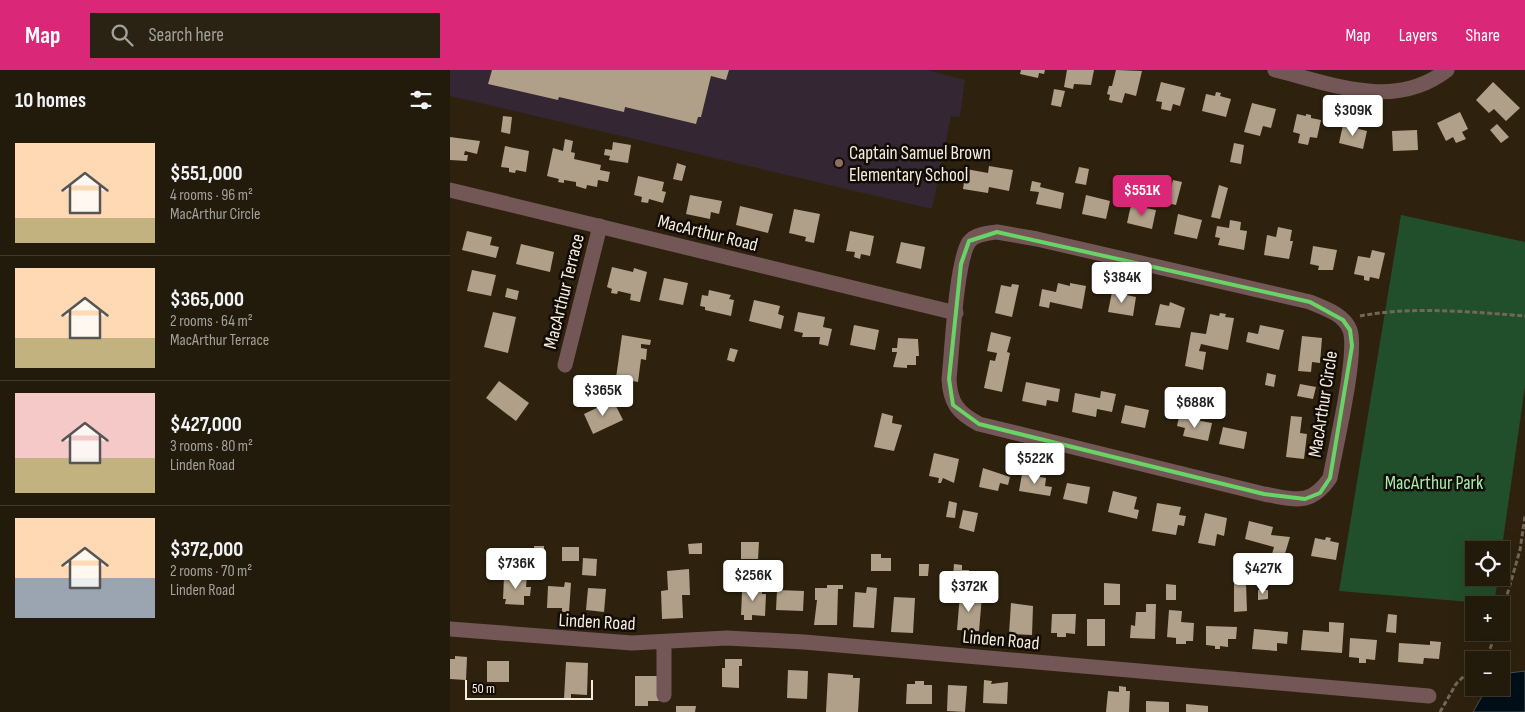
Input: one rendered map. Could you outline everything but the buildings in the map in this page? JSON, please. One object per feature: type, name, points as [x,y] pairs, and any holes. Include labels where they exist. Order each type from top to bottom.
[{"type":"street","points":[[1275,70],[1378,93],[1409,90],[1424,85],[1447,70]]},
{"type":"street","name":"MacArthur Road","points":[[450,190],[956,313]]},
{"type":"street","name":"MacArthur Terrace","points":[[565,366],[600,226]]},
{"type":"street","name":"MacArthur Circle","points":[[997,232],[1037,239],[1310,302],[1330,310],[1343,320],[1350,330],[1351,353],[1330,478],[1320,493],[1305,499],[1264,494],[979,424],[962,415],[954,405],[949,394],[961,264],[969,241],[983,234],[997,232]]},
{"type":"street","name":"Linden Road","points":[[450,629],[570,640],[664,643],[727,638],[804,642],[1429,696]]},
{"type":"street","points":[[664,643],[664,695]]},
{"type":"path","points":[[1343,320],[1377,313],[1460,312],[1525,316]]},
{"type":"path","points":[[1507,596],[1520,550],[1525,516]]},
{"type":"path","points":[[1440,712],[1456,684],[1465,675]]},
{"type":"highlighted area","points":[[997,232],[1310,302],[1343,320],[1350,330],[1352,346],[1330,478],[1320,493],[1305,499],[1264,494],[979,424],[953,405],[949,379],[961,264],[969,241]]},
{"type":"shaded area","name":"Captain Samuel Brown Elementary School","points":[[450,70],[927,70],[965,80],[960,117],[951,116],[932,209],[450,96]]},
{"type":"shaded area","points":[[1525,671],[1525,712],[1473,712],[1482,696],[1510,696],[1510,673]]},
{"type":"green space","name":"MacArthur Park","points":[[1401,215],[1525,242],[1525,386],[1503,541],[1465,541],[1465,586],[1497,586],[1495,596],[1465,596],[1465,602],[1339,591]]},
{"type":"place","name":"Captain Samuel Brown Elementary School","points":[[839,163]]}]
